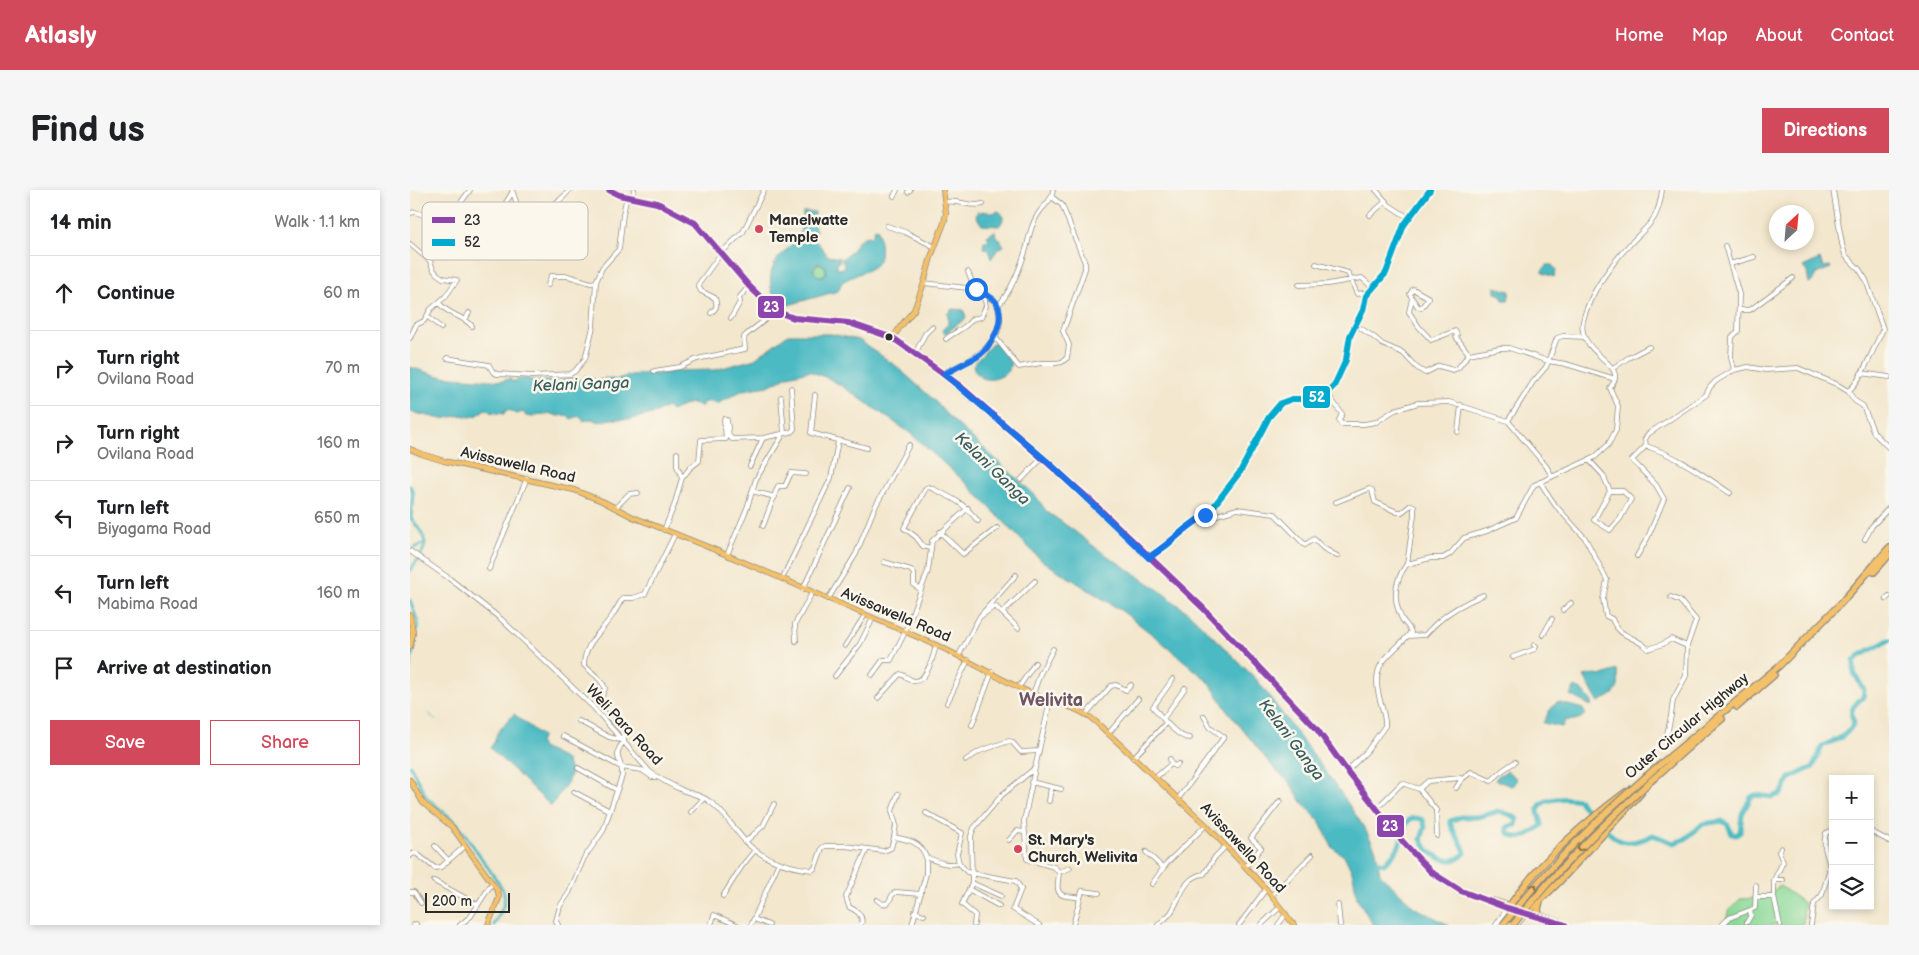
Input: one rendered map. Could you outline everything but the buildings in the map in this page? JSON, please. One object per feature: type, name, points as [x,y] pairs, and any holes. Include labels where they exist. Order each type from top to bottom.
[{"type":"highway","name":"Outer Circular Highway","points":[[1861,584],[1889,548]]},
{"type":"highway","name":"Outer Circular Highway","points":[[1503,925],[1529,892],[1579,837],[1725,714],[1785,660],[1889,554]]},
{"type":"highway","name":"Outer Circular Highway","points":[[1513,925],[1580,848],[1652,776]]},
{"type":"highway","points":[[1527,912],[1559,882],[1652,776]]},
{"type":"highway","points":[[1508,907],[1554,853],[1584,824],[1652,776]]},
{"type":"highway","points":[[1540,901],[1538,909],[1540,914]]},
{"type":"main road","points":[[893,338],[900,326],[914,310],[944,224],[945,202],[943,190]]},
{"type":"main road","points":[[1149,558],[1210,511],[1240,472],[1265,424],[1278,406],[1288,400],[1310,400],[1327,393],[1334,386],[1348,352],[1349,342],[1363,310],[1366,296],[1389,269],[1402,230],[1430,190]]},
{"type":"main road","points":[[612,191],[657,203],[695,223],[722,252],[749,286],[775,311],[794,318],[850,323],[893,338],[944,374],[1043,457],[1203,608],[1316,728],[1403,842],[1431,872],[1461,891],[1567,925]]},
{"type":"main road","name":"Avissawella Road","points":[[412,449],[444,461],[574,490],[959,655],[1033,694],[1086,714],[1206,825],[1266,888],[1294,925]]},
{"type":"main road","points":[[410,615],[413,633],[410,648]]},
{"type":"main road","points":[[410,780],[423,803],[452,826],[498,891],[499,898],[488,925]]},
{"type":"main road","points":[[1527,912],[1540,914],[1567,925]]},
{"type":"street","points":[[461,202],[470,190]]},
{"type":"street","points":[[556,202],[565,196],[569,190]]},
{"type":"street","points":[[447,358],[489,366],[497,374],[534,376],[572,373],[587,355],[594,328],[596,282],[602,268],[619,250],[622,238],[622,219],[629,197],[634,190]]},
{"type":"street","points":[[711,313],[717,305],[715,298],[701,291],[698,285],[722,252],[743,232],[764,190]]},
{"type":"street","points":[[894,196],[897,190]]},
{"type":"street","points":[[998,306],[1005,298],[1013,282],[1036,217],[1052,197],[1053,190]]},
{"type":"street","points":[[1376,190],[1386,201],[1409,218]]},
{"type":"street","points":[[1407,564],[1431,558],[1443,558],[1450,554],[1464,538],[1487,531],[1516,518],[1534,485],[1589,460],[1608,445],[1616,430],[1618,406],[1610,388],[1616,379],[1613,368],[1592,348],[1584,337],[1582,322],[1605,274],[1651,223],[1660,204],[1662,190]]},
{"type":"street","points":[[1833,190],[1845,255],[1859,269],[1866,280],[1883,329],[1861,373],[1852,389],[1848,392]]},
{"type":"street","points":[[506,202],[512,191]]},
{"type":"street","points":[[994,336],[1019,367],[1062,362],[1067,358],[1069,345],[1062,331],[1085,269],[1085,263],[1062,206],[1052,197]]},
{"type":"street","points":[[945,202],[954,200],[973,206],[983,204]]},
{"type":"street","points":[[1370,215],[1386,201]]},
{"type":"street","points":[[410,213],[414,212],[422,215]]},
{"type":"street","points":[[887,226],[905,232],[935,247]]},
{"type":"street","points":[[410,244],[422,255]]},
{"type":"street","points":[[1725,246],[1739,294],[1738,331],[1732,337],[1734,370]]},
{"type":"street","points":[[1730,264],[1754,257]]},
{"type":"street","points":[[410,338],[416,325],[424,321],[431,308],[439,303],[456,284],[457,280],[443,278],[436,274],[428,260]]},
{"type":"street","points":[[1316,264],[1348,273],[1357,294],[1363,293],[1366,296]]},
{"type":"street","points":[[944,374],[976,356],[994,336],[1000,322],[998,306],[991,297],[984,295],[976,289],[968,272]]},
{"type":"street","points":[[548,284],[552,276],[568,276],[591,283],[596,282]]},
{"type":"street","points":[[1299,285],[1328,284],[1362,278],[1372,288]]},
{"type":"street","points":[[1739,310],[1750,310],[1793,278]]},
{"type":"street","points":[[924,283],[976,289]]},
{"type":"street","points":[[731,318],[740,302],[739,298],[749,286]]},
{"type":"street","points":[[1412,298],[1418,307],[1421,308],[1429,298],[1414,290],[1410,294],[1412,298],[1409,312],[1431,340],[1455,331],[1456,337],[1469,354]]},
{"type":"street","points":[[946,339],[957,330],[968,326],[972,319],[981,317],[986,306],[984,295]]},
{"type":"street","points":[[439,303],[447,311],[468,321],[472,326]]},
{"type":"street","points":[[654,371],[680,368],[697,359],[745,349],[744,337],[775,311]]},
{"type":"street","points":[[468,321],[469,313]]},
{"type":"street","points":[[427,316],[441,328]]},
{"type":"street","points":[[410,322],[416,325]]},
{"type":"street","points":[[1356,325],[1382,344],[1404,353],[1416,367],[1425,373],[1438,366],[1453,370],[1458,368],[1469,354],[1509,348],[1548,361],[1566,364],[1616,379]]},
{"type":"street","points":[[915,354],[925,334],[932,327]]},
{"type":"street","points":[[1508,421],[1533,382],[1546,367],[1559,336],[1584,337]]},
{"type":"street","points":[[1613,368],[1650,347]]},
{"type":"street","points":[[1646,446],[1645,439],[1648,434],[1706,395],[1716,381],[1734,370],[1748,367],[1766,370],[1798,368],[1836,384],[1863,406],[1874,433],[1889,448]]},
{"type":"street","points":[[1861,373],[1889,377]]},
{"type":"street","points":[[664,530],[674,506],[682,478],[699,461],[701,440],[726,439],[726,420],[730,439],[763,438],[791,432],[794,430],[791,388]]},
{"type":"street","points":[[1327,393],[1342,414],[1341,424],[1376,422],[1395,410],[1418,403],[1449,402],[1508,421],[1546,466],[1552,476]]},
{"type":"street","points":[[815,395],[811,433],[867,448]]},
{"type":"street","points":[[727,555],[760,472],[784,433],[781,397]]},
{"type":"street","points":[[1458,432],[1461,405]]},
{"type":"street","points":[[750,466],[763,438]]},
{"type":"street","points":[[781,580],[831,478],[838,441]]},
{"type":"street","points":[[828,599],[856,554],[874,510],[909,445]]},
{"type":"street","points":[[1646,446],[1665,452],[1692,467],[1730,493]]},
{"type":"street","points":[[1637,556],[1648,537],[1664,499],[1656,485],[1632,460],[1646,446]]},
{"type":"street","points":[[678,453],[678,466],[682,478]]},
{"type":"street","points":[[1021,480],[1043,457]]},
{"type":"street","points":[[1589,460],[1604,475],[1610,491],[1594,520],[1608,530],[1612,530],[1631,500],[1623,491],[1610,491]]},
{"type":"street","points":[[763,526],[778,486],[786,485],[790,474],[806,474]]},
{"type":"street","points":[[489,569],[527,478]]},
{"type":"street","points":[[1540,482],[1555,505],[1585,538],[1607,580],[1603,599],[1604,611],[1606,616],[1612,619],[1616,628],[1622,634],[1643,643],[1648,649],[1671,639],[1687,646]]},
{"type":"street","points":[[930,548],[923,546],[916,537],[904,528],[924,490],[929,487],[958,501],[968,508],[978,521]]},
{"type":"street","points":[[802,589],[850,488]]},
{"type":"street","points":[[1336,502],[1369,489],[1372,490],[1375,502],[1397,512],[1402,512],[1411,505],[1414,506],[1407,564],[1398,576],[1395,594],[1403,621],[1410,627],[1411,632],[1394,648],[1377,672],[1376,680],[1385,726],[1367,751],[1347,771]]},
{"type":"street","points":[[752,491],[775,497]]},
{"type":"street","points":[[615,508],[629,494],[638,493]]},
{"type":"street","points":[[872,675],[883,660],[891,660],[905,632],[930,565],[932,541],[968,508]]},
{"type":"street","points":[[1865,539],[1872,526],[1889,508]]},
{"type":"street","points":[[1205,515],[1217,515],[1237,509],[1275,514],[1306,544],[1314,539],[1323,548],[1337,556]]},
{"type":"street","points":[[940,532],[964,554],[996,528]]},
{"type":"street","points":[[558,925],[556,921],[560,906],[569,893],[584,858],[603,831],[623,773],[616,756],[619,747],[624,741],[624,735],[601,708],[600,700],[605,688],[603,683],[584,665],[588,646],[612,616],[622,598],[633,598],[645,594],[675,534]]},
{"type":"street","name":"Weli Para Road","points":[[412,552],[501,619],[593,707],[645,767],[657,777],[684,791],[704,798],[718,808],[745,842],[755,850],[779,862],[812,870],[822,848],[825,846],[868,849]]},
{"type":"street","points":[[884,562],[911,570],[914,574],[914,585],[920,588]]},
{"type":"street","points":[[959,655],[980,616],[1016,575]]},
{"type":"street","points":[[1003,612],[1034,581]]},
{"type":"street","points":[[796,641],[795,624],[812,592]]},
{"type":"street","points":[[1408,636],[1425,635],[1446,615],[1483,595]]},
{"type":"street","points":[[1666,738],[1672,716],[1673,700],[1686,676],[1687,646],[1696,620],[1680,601],[1671,597]]},
{"type":"street","points":[[1563,610],[1571,603]]},
{"type":"street","points":[[980,616],[995,606],[1018,628]]},
{"type":"street","points":[[845,646],[865,615]]},
{"type":"street","points":[[835,676],[860,644],[873,618]]},
{"type":"street","points":[[1543,635],[1551,620],[1556,624]]},
{"type":"street","points":[[878,698],[900,674],[913,681],[922,676],[930,666],[936,645]]},
{"type":"street","points":[[1513,657],[1535,649],[1536,646],[1534,645]]},
{"type":"street","points":[[1033,694],[1040,674],[1053,649]]},
{"type":"street","points":[[947,703],[968,660]]},
{"type":"street","points":[[1019,687],[1035,663]]},
{"type":"street","points":[[972,725],[992,672]]},
{"type":"street","points":[[1173,679],[1153,707],[1164,721],[1186,738],[1190,738]]},
{"type":"street","points":[[1086,714],[1111,686],[1116,685],[1126,690],[1131,685]]},
{"type":"street","points":[[1133,758],[1164,721],[1185,688]]},
{"type":"street","points":[[1050,700],[1024,821],[1027,860],[1054,867],[1059,872],[1058,890],[1060,893],[1079,898]]},
{"type":"street","points":[[1108,734],[1138,700]]},
{"type":"street","points":[[1178,799],[1224,737],[1210,727],[1204,716]]},
{"type":"street","points":[[579,721],[609,737],[624,741]]},
{"type":"street","points":[[563,736],[620,767],[642,770],[652,777],[657,777]]},
{"type":"street","points":[[966,760],[980,751],[1009,741],[1021,752],[1039,749]]},
{"type":"street","points":[[1170,759],[1171,764]]},
{"type":"street","points":[[1456,788],[1461,780],[1471,772],[1491,781],[1506,767],[1515,762]]},
{"type":"street","points":[[1155,778],[1171,764]]},
{"type":"street","points":[[1171,764],[1175,766],[1178,764]]},
{"type":"street","points":[[578,768],[617,790]]},
{"type":"street","points":[[974,925],[975,915],[962,904],[972,883],[971,836],[976,824],[1002,795],[1035,768]]},
{"type":"street","points":[[1419,789],[1428,781],[1458,778],[1461,780]]},
{"type":"street","points":[[1031,782],[1060,789]]},
{"type":"street","points":[[1378,808],[1402,783],[1419,789],[1436,810],[1437,836]]},
{"type":"street","points":[[1050,801],[1051,787]]},
{"type":"street","points":[[574,792],[610,811]]},
{"type":"street","points":[[861,925],[861,916],[858,911],[849,907],[846,897],[868,849],[884,851],[891,848],[896,825],[892,812],[898,794]]},
{"type":"street","points":[[691,812],[704,798]]},
{"type":"street","points":[[1246,866],[1261,848],[1251,838],[1280,800]]},
{"type":"street","points":[[745,842],[763,826],[774,804]]},
{"type":"street","points":[[926,813],[962,833],[957,854],[959,863],[967,872],[1016,881],[1021,889],[1013,909],[1039,925]]},
{"type":"street","points":[[1152,884],[1163,872],[1165,866],[1206,825]]},
{"type":"street","points":[[1009,840],[1017,831],[1024,832]]},
{"type":"street","points":[[1829,832],[1826,833],[1824,839],[1824,849],[1829,863]]},
{"type":"street","points":[[1874,834],[1889,841]]},
{"type":"street","points":[[894,837],[912,840],[922,847],[926,857],[926,874],[914,912],[912,925]]},
{"type":"street","points":[[435,846],[448,860]]},
{"type":"street","points":[[410,856],[414,853],[417,854],[435,868],[441,866],[465,846]]},
{"type":"street","points":[[1158,925],[1167,917],[1191,878],[1198,874],[1204,874],[1215,857],[1226,846]]},
{"type":"street","points":[[1780,925],[1774,897],[1774,880],[1783,862],[1779,852],[1781,848]]},
{"type":"street","points":[[723,896],[734,877],[755,850]]},
{"type":"street","points":[[1146,852],[1162,867],[1165,866]]},
{"type":"street","points":[[1272,895],[1312,855]]},
{"type":"street","points":[[926,857],[943,864],[952,865],[959,863]]},
{"type":"street","points":[[751,925],[779,862]]},
{"type":"street","points":[[1811,925],[1814,904],[1822,895],[1830,865]]},
{"type":"street","points":[[1059,872],[1070,868]]},
{"type":"street","points":[[1774,880],[1783,880]]},
{"type":"street","points":[[434,881],[478,905]]},
{"type":"street","points":[[460,925],[471,916],[492,883]]},
{"type":"street","points":[[972,883],[1001,896]]},
{"type":"street","points":[[1722,925],[1729,918],[1755,908],[1756,885]]},
{"type":"street","points":[[1238,925],[1266,888]]},
{"type":"street","points":[[970,890],[999,906]]},
{"type":"street","points":[[1072,925],[1083,890],[1099,893]]},
{"type":"street","points":[[410,892],[414,892],[421,902]]},
{"type":"street","points":[[877,900],[883,904],[888,903],[896,892],[920,894]]},
{"type":"street","points":[[1755,897],[1774,897]]},
{"type":"street","points":[[1338,905],[1340,925]]},
{"type":"street","points":[[1261,925],[1280,907]]},
{"type":"street","points":[[1496,925],[1508,907]]},
{"type":"street","points":[[1747,922],[1751,915],[1750,910]]},
{"type":"street","points":[[914,912],[924,915]]},
{"type":"street","points":[[1517,925],[1527,912]]},
{"type":"street","points":[[1278,925],[1286,914]]},
{"type":"street","points":[[711,925],[714,915],[737,925]]},
{"type":"street","points":[[754,919],[770,925]]},
{"type":"green space","points":[[822,264],[825,265],[825,275],[818,276],[815,275],[814,268],[815,265]]},
{"type":"green space","points":[[1780,886],[1804,903],[1803,925],[1726,925],[1728,912],[1740,899],[1763,898]]},
{"type":"water","points":[[978,210],[981,213],[982,211],[1000,212],[1003,216],[1002,222],[999,226],[982,225],[976,216]]},
{"type":"water","points":[[803,212],[815,212],[814,225],[816,230],[814,238],[828,256],[840,258],[839,262],[837,262],[837,269],[844,268],[842,258],[848,255],[861,238],[872,236],[875,228],[878,229],[880,243],[879,260],[870,269],[842,282],[838,291],[781,307],[773,295],[770,281],[771,275],[780,256],[794,242],[798,235],[802,227]],"holes":[[[817,263],[825,266],[826,272],[824,276],[817,275],[813,269]]]},
{"type":"water","points":[[995,231],[996,237],[999,238],[1004,246],[998,249],[991,259],[988,249],[983,248],[984,241],[987,241],[989,239],[987,236]]},
{"type":"water","points":[[1820,259],[1823,267],[1830,266],[1831,268],[1816,274],[1812,282],[1809,283],[1807,272],[1803,267]]},
{"type":"water","points":[[1547,265],[1552,265],[1556,270],[1554,277],[1543,273],[1542,270]]},
{"type":"water","points":[[1495,287],[1510,291],[1508,300],[1503,300],[1501,295],[1495,292]]},
{"type":"water","points":[[952,309],[964,310],[966,318],[945,334],[942,330],[948,324],[948,313]]},
{"type":"water","name":"Kelani Ganga","points":[[788,334],[831,334],[859,340],[896,366],[935,401],[946,414],[1036,496],[1046,511],[1190,614],[1257,680],[1339,790],[1365,829],[1376,850],[1380,874],[1414,907],[1449,925],[1374,925],[1357,898],[1353,874],[1345,857],[1332,847],[1320,822],[1302,802],[1290,783],[1272,766],[1227,710],[1209,682],[1122,611],[1041,560],[967,484],[910,433],[828,378],[809,371],[788,376],[768,386],[743,390],[717,404],[705,402],[701,407],[690,403],[671,411],[667,407],[656,413],[632,419],[610,419],[598,422],[592,419],[583,421],[582,417],[579,416],[571,419],[568,415],[558,416],[548,413],[533,417],[526,416],[523,412],[517,414],[509,410],[505,411],[504,414],[490,412],[485,409],[478,415],[470,417],[461,415],[442,419],[410,412],[410,367],[439,376],[503,381],[510,378],[511,381],[516,381],[518,378],[522,378],[549,381],[550,383],[574,378],[581,381],[584,380],[584,377],[588,376],[595,380],[603,380],[605,378],[616,380],[639,374],[654,373],[655,375],[671,371],[715,370],[755,359]]},
{"type":"water","points":[[993,343],[996,343],[1007,357],[1010,367],[1002,376],[989,379],[982,378],[973,365]]},
{"type":"water","points":[[1617,670],[1618,687],[1616,691],[1610,697],[1598,702],[1584,676],[1594,674],[1600,676]]},
{"type":"water","points":[[1575,687],[1583,691],[1592,702],[1591,706],[1570,695]]},
{"type":"water","points":[[1557,702],[1583,709],[1585,714],[1576,720],[1566,720],[1562,727],[1543,723]]},
{"type":"water","points":[[514,714],[543,737],[539,742],[542,748],[566,760],[571,773],[567,783],[551,806],[490,748],[495,741],[497,733]]},
{"type":"water","points":[[1507,771],[1516,778],[1516,782],[1512,786],[1495,780]]},
{"type":"waterway","points":[[410,486],[413,492],[411,518],[422,534],[425,544],[424,550],[410,571]]},
{"type":"waterway","points":[[414,548],[425,543]]},
{"type":"waterway","points":[[410,600],[418,622],[410,668]]},
{"type":"waterway","points":[[1374,867],[1378,862],[1384,864],[1394,853],[1399,846],[1408,821],[1412,818],[1423,820],[1425,827],[1421,839],[1424,845],[1434,855],[1447,860],[1453,860],[1465,853],[1450,821],[1461,817],[1478,817],[1499,811],[1517,819],[1516,825],[1507,827],[1507,831],[1515,837],[1524,836],[1534,832],[1542,825],[1538,812],[1540,805],[1556,799],[1579,800],[1612,835],[1618,840],[1625,842],[1642,840],[1653,835],[1674,843],[1685,839],[1703,824],[1722,821],[1728,825],[1732,834],[1736,835],[1740,832],[1742,814],[1751,797],[1755,795],[1772,797],[1781,794],[1790,778],[1813,767],[1822,746],[1841,737],[1848,731],[1854,722],[1852,718],[1853,708],[1863,697],[1864,690],[1854,673],[1854,661],[1859,656],[1889,640]]},
{"type":"waterway","points":[[428,713],[436,720]]},
{"type":"waterway","points":[[410,765],[427,798],[458,824],[502,888],[505,897],[504,902],[494,925]]},
{"type":"transit line","name":"23","points":[[609,190],[619,195],[657,203],[695,223],[749,286],[775,311],[794,318],[849,323],[893,338],[960,386],[1090,500],[1203,608],[1316,728],[1403,842],[1431,872],[1461,891],[1507,908],[1565,925]]},
{"type":"transit line","name":"52","points":[[1149,557],[1210,511],[1240,472],[1269,417],[1281,403],[1292,399],[1313,399],[1327,393],[1334,386],[1346,360],[1350,336],[1363,310],[1366,296],[1386,273],[1404,225],[1430,190]]},
{"type":"place","name":"Manelwatte Temple","points":[[759,229]]},
{"type":"place","name":"St. Mary's Church, Welivita","points":[[1018,849]]},
{"type":"district","name":"Welivita","points":[[1051,700]]},
{"type":"route","points":[[976,289],[984,295],[991,297],[998,306],[1000,322],[997,332],[974,358],[967,360],[944,374],[1049,463],[1149,558],[1193,522],[1205,515]]}]
